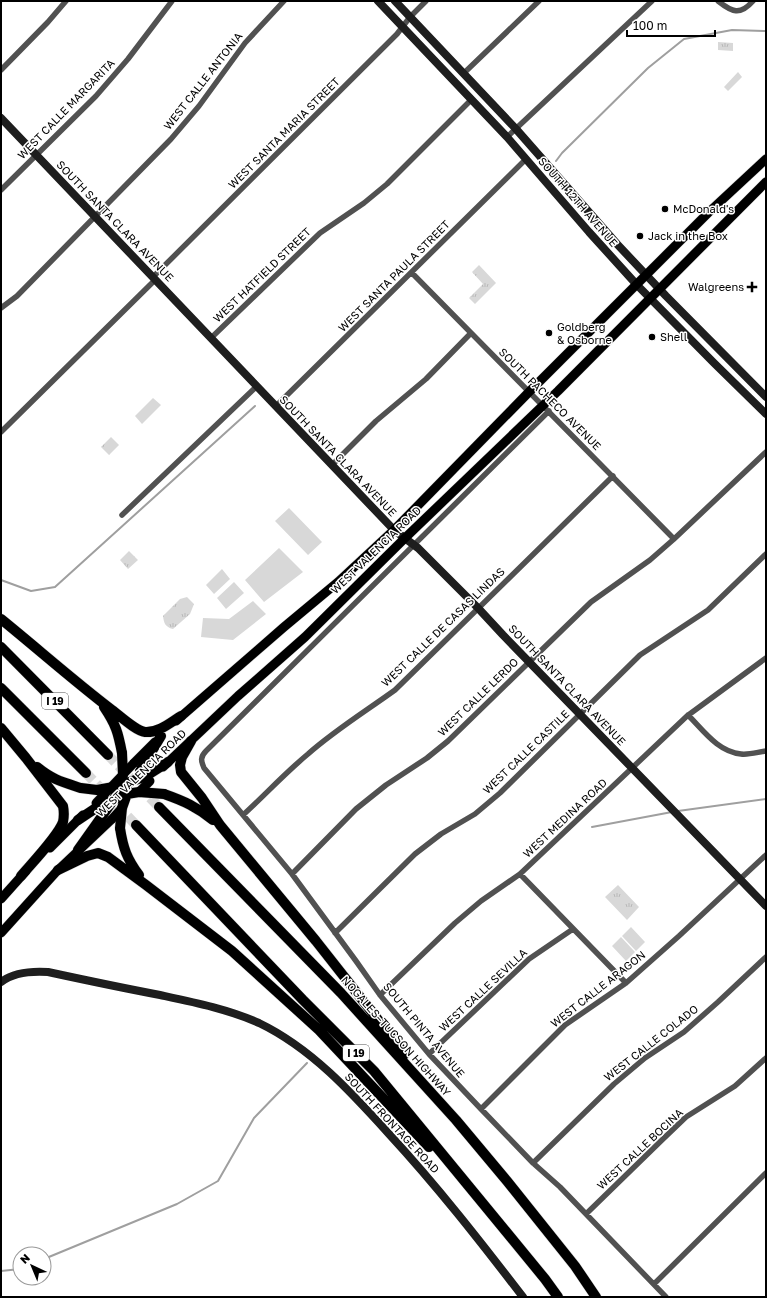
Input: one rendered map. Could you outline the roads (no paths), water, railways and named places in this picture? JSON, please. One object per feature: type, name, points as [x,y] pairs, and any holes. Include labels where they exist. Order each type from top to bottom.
[{"type":"highway","points":[[1,619],[131,725],[144,732],[161,729],[181,716]]},
{"type":"highway","name":"I 19","points":[[1,647],[108,755]]},
{"type":"highway","name":"I 19","points":[[1,688],[86,773]]},
{"type":"highway","points":[[98,699],[118,732],[122,753],[123,775],[115,787],[114,799]]},
{"type":"highway","points":[[1,728],[63,806],[64,813],[63,821],[58,832],[21,876]]},
{"type":"highway","points":[[142,773],[161,736]]},
{"type":"highway","points":[[191,741],[182,756],[180,765],[181,772],[202,798],[220,825],[320,947],[456,1120]]},
{"type":"highway","points":[[26,758],[47,775],[59,782],[81,788],[97,790],[115,787],[133,781],[142,773],[168,762]]},
{"type":"highway","points":[[133,781],[122,808],[120,828],[126,856],[146,884]]},
{"type":"highway","points":[[78,850],[103,810],[114,799],[127,794],[139,792],[164,794],[186,802],[200,810],[220,825]]},
{"type":"highway","name":"NOGALES–TUCSON HIGHWAY","points":[[159,807],[341,993],[456,1120],[508,1181],[576,1266],[596,1297]]},
{"type":"highway","points":[[78,820],[103,810]]},
{"type":"highway","name":"I 19","points":[[136,825],[303,1000],[374,1071],[545,1279],[558,1297]]},
{"type":"highway","points":[[58,870],[87,856],[98,854],[108,857],[146,884],[232,951],[319,1030],[492,1215]]},
{"type":"main road","name":"WEST VALENCIA ROAD","points":[[161,736],[181,716],[338,582],[394,530],[529,392],[709,212],[766,159]]},
{"type":"main road","name":"WEST VALENCIA ROAD","points":[[168,762],[238,696],[305,637],[405,538],[546,409],[558,392],[766,182]]},
{"type":"main road","name":"WEST VALENCIA ROAD","points":[[103,810],[122,808],[139,792],[142,773],[123,775]]},
{"type":"main road","name":"WEST VALENCIA ROAD","points":[[103,810],[115,787]]},
{"type":"main road","points":[[1,898],[21,876],[78,820]]},
{"type":"main road","points":[[1,934],[58,870],[78,850]]},
{"type":"street","points":[[1,70],[48,22],[66,1]]},
{"type":"street","name":"WEST CALLE MARGARITA","points":[[1,190],[96,96],[128,59],[172,1]]},
{"type":"street","name":"WEST CALLE ANTONIA","points":[[1,308],[17,296],[171,139],[199,106],[245,43],[284,1]]},
{"type":"street","name":"SOUTH 12TH AVENUE","points":[[378,1],[507,137],[585,228],[637,285],[766,414]]},
{"type":"street","name":"SOUTH 12TH AVENUE","points":[[395,1],[516,129],[608,235],[766,397]]},
{"type":"street","name":"WEST SANTA MARIA STREET","points":[[1,432],[403,27],[410,17],[426,1]]},
{"type":"street","points":[[464,73],[539,1]]},
{"type":"street","points":[[507,137],[521,126],[652,1]]},
{"type":"street","points":[[718,1],[736,12],[746,8],[753,1]]},
{"type":"street","name":"WEST HATFIELD STREET","points":[[211,338],[320,233],[364,203],[386,184],[471,100]]},
{"type":"street","name":"SOUTH SANTA CLARA AVENUE","points":[[1,118],[394,530],[415,545],[478,608],[766,906]]},
{"type":"street","name":"WEST SANTA PAULA STREET","points":[[276,406],[526,159]]},
{"type":"street","points":[[543,179],[557,186],[561,186],[564,183]]},
{"type":"street","name":"SOUTH PACHECO AVENUE","points":[[412,273],[674,539]]},
{"type":"street","points":[[332,465],[376,421],[426,379],[470,333]]},
{"type":"street","points":[[122,515],[257,386]]},
{"type":"street","name":"WEST VALENCIA ROAD","points":[[206,751],[415,545],[546,409]]},
{"type":"street","name":"WEST CALLE LERDO","points":[[292,874],[356,809],[386,785],[427,758],[448,741],[528,661],[591,602],[650,560],[766,452]]},
{"type":"street","name":"WEST CALLE DE CASAS LINDAS","points":[[243,816],[307,754],[334,732],[371,708],[394,690],[613,476]]},
{"type":"street","name":"WEST CALLE CASTILE","points":[[335,933],[415,854],[441,834],[475,814],[500,792],[640,655],[708,610],[766,554]]},
{"type":"street","name":"WEST MEDINA ROAD","points":[[380,996],[455,923],[480,902],[520,874],[688,715],[766,658]]},
{"type":"street","points":[[688,715],[716,743],[730,752],[742,755],[766,751]]},
{"type":"street","name":"SOUTH PINTA AVENUE","points":[[206,751],[201,756],[201,762],[204,768],[292,874],[380,996],[429,1054],[480,1109],[533,1163],[560,1187],[638,1270],[666,1297]]},
{"type":"street","name":"WEST CALLE ARAGON","points":[[480,1109],[565,1025],[626,983],[766,855]]},
{"type":"street","points":[[520,874],[626,983]]},
{"type":"street","name":"WEST CALLE SEVILLA","points":[[429,1054],[529,959],[573,929]]},
{"type":"street","name":"WEST CALLE COLADO","points":[[533,1163],[614,1084],[645,1058],[684,1032],[766,957]]},
{"type":"street","name":"SOUTH FRONTAGE ROAD","points":[[1,982],[6,978],[18,974],[28,972],[48,972],[205,1005],[241,1016],[274,1031],[318,1062],[373,1116],[451,1204],[523,1297]]},
{"type":"street","name":"WEST CALLE BOCINA","points":[[586,1214],[686,1118],[735,1086],[766,1058]]},
{"type":"street","points":[[654,1284],[766,1173]]},
{"type":"waterway","points":[[556,161],[562,153],[648,68],[684,39],[732,30],[766,31]]},
{"type":"waterway","points":[[1,580],[31,591],[55,587],[255,406]]},
{"type":"waterway","points":[[678,811],[766,799]]},
{"type":"waterway","points":[[592,827],[672,812]]},
{"type":"waterway","points":[[52,1256],[177,1204],[218,1181],[254,1118],[307,1063]]},
{"type":"waterway","points":[[1,1271],[12,1270]]},
{"type":"tunnel","points":[[108,755],[159,807]]},
{"type":"tunnel","points":[[86,773],[136,825]]},
{"type":"place","name":"McDonald's","points":[[665,209]]},
{"type":"place","name":"Jack in the Box","points":[[640,236]]},
{"type":"place","name":"Walgreens","points":[[752,287]]},
{"type":"place","name":"Goldberg & Osborne","points":[[549,333]]},
{"type":"place","name":"Shell","points":[[652,337]]}]
